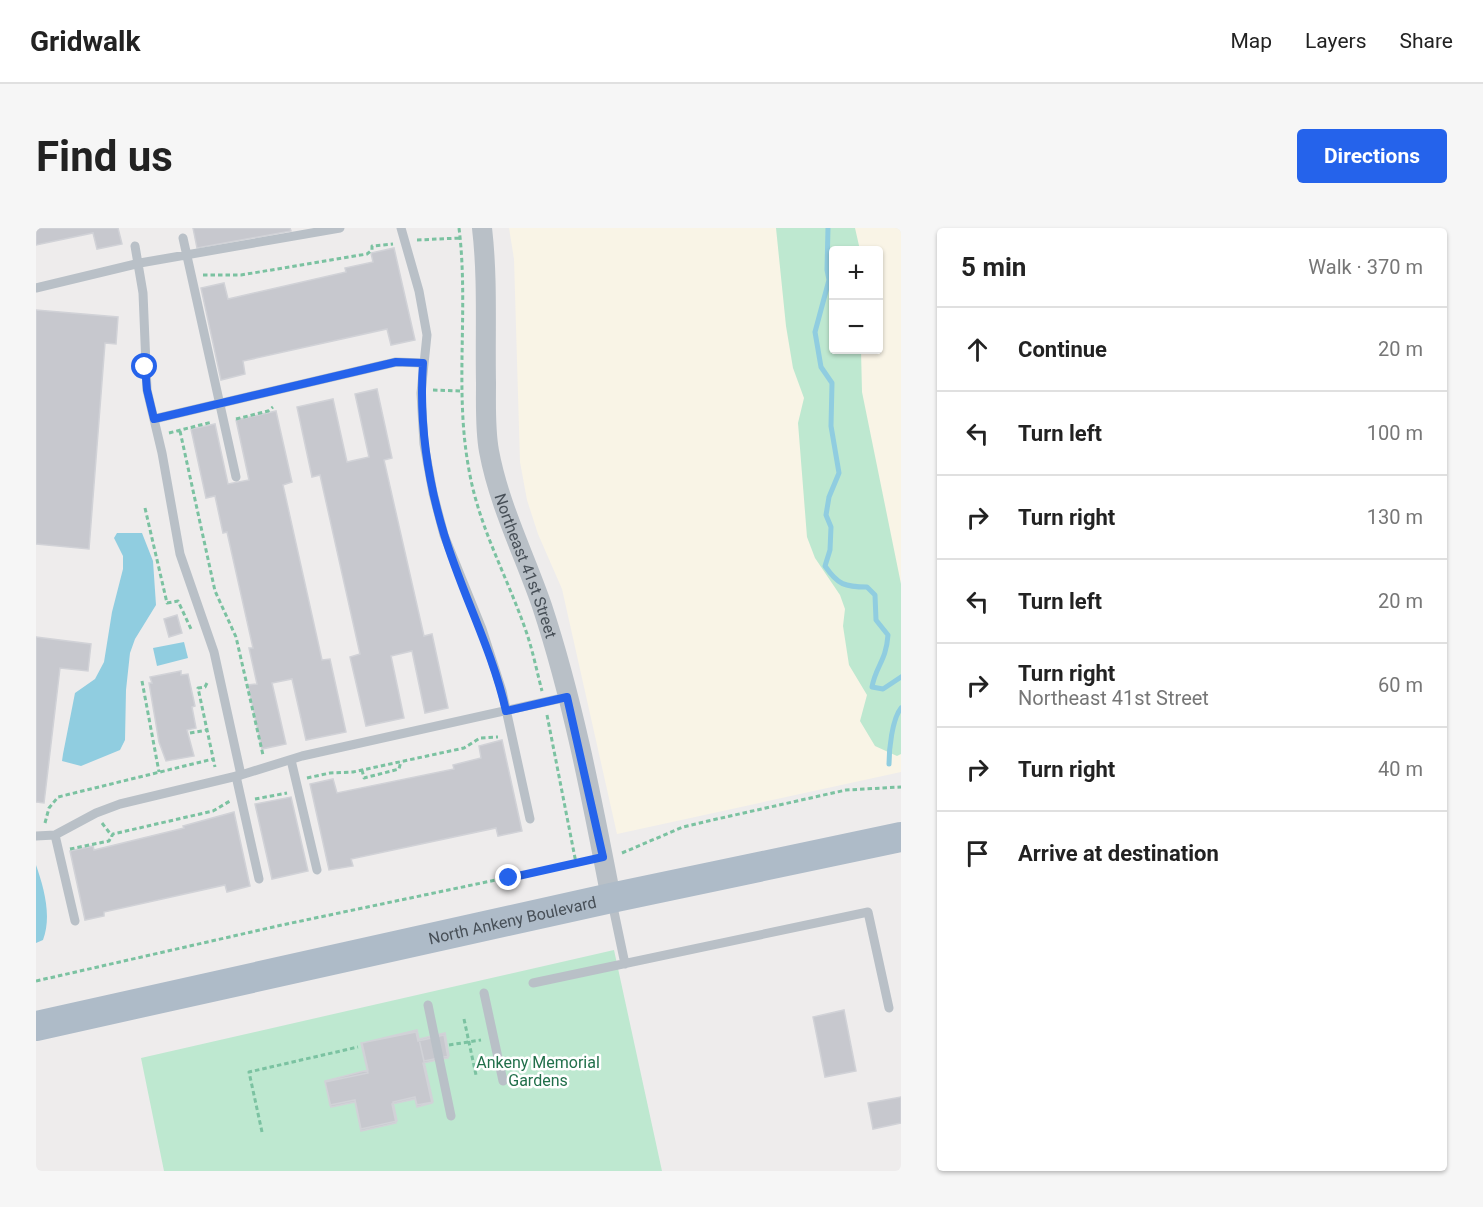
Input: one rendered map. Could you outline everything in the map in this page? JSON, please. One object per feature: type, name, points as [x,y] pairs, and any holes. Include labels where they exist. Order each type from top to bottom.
[{"type":"main road","name":"North Ankeny Boulevard","points":[[36,1026],[611,898],[901,837]]},
{"type":"street","name":"Northeast 41st Street","points":[[482,228],[486,288],[486,406],[489,450],[500,494],[542,606],[567,697],[611,898]]},
{"type":"lane","points":[[36,288],[140,263],[313,230],[340,228]]},
{"type":"lane","points":[[401,228],[419,291],[427,335],[421,390],[424,444],[433,493],[444,535],[492,660],[512,735],[530,819]]},
{"type":"lane","points":[[183,238],[236,477]]},
{"type":"lane","points":[[135,246],[140,263],[147,390],[180,554],[214,652],[241,800],[259,879]]},
{"type":"lane","points":[[154,419],[396,362],[423,363]]},
{"type":"lane","points":[[38,836],[55,835],[96,813],[120,804],[238,776],[291,760],[567,697]]},
{"type":"lane","points":[[291,760],[317,870]]},
{"type":"lane","points":[[55,835],[75,921]]},
{"type":"lane","points":[[611,898],[625,964]]},
{"type":"lane","points":[[533,983],[868,912],[889,1008]]},
{"type":"lane","points":[[484,993],[503,1081]]},
{"type":"lane","points":[[428,1005],[451,1116]]},
{"type":"path","points":[[190,274],[241,275],[367,254],[372,250],[372,246],[460,238]]},
{"type":"path","points":[[421,390],[461,391]]},
{"type":"path","points":[[180,431],[215,591],[238,645],[262,755],[262,769]]},
{"type":"path","points":[[146,508],[167,603],[178,601],[192,631]]},
{"type":"path","points":[[207,677],[206,687],[198,688],[218,780]]},
{"type":"path","points":[[142,681],[159,772]]},
{"type":"path","points":[[190,733],[207,730]]},
{"type":"path","points":[[296,780],[330,773],[362,770],[464,748],[480,738],[512,735]]},
{"type":"path","points":[[38,836],[49,808],[58,797],[213,759]]},
{"type":"path","points":[[362,770],[364,778],[392,772],[399,769],[401,761]]},
{"type":"path","points":[[36,981],[282,925],[603,857],[636,849],[682,827],[846,790],[901,787]]},
{"type":"path","points":[[59,851],[109,841],[113,834],[213,811],[241,800],[299,791]]},
{"type":"path","points":[[464,1019],[476,1075]]},
{"type":"path","points":[[449,1046],[495,1038]]},
{"type":"path","points":[[262,1132],[249,1072],[358,1047]]},
{"type":"shaded area","points":[[509,228],[901,228],[901,772],[617,834],[562,589],[538,534],[527,500],[520,462],[514,259]]},
{"type":"green space","points":[[776,228],[855,228],[859,246],[829,246],[829,354],[861,354],[862,392],[901,584],[901,754],[897,756],[875,746],[860,721],[867,695],[849,665],[843,626],[845,609],[840,595],[815,558],[807,537],[798,423],[804,398],[793,368],[786,326]]},
{"type":"green space","name":"Ankeny Memorial Gardens","points":[[614,950],[662,1171],[164,1171],[141,1058]]},
{"type":"water","points":[[117,533],[142,533],[153,561],[156,605],[135,639],[130,653],[126,690],[125,740],[120,750],[81,766],[62,761],[63,754],[75,693],[95,679],[104,662],[112,612],[123,569],[123,556],[114,538]]},
{"type":"water","points":[[184,642],[188,658],[157,666],[153,648]]},
{"type":"water","points":[[36,865],[44,893],[47,921],[43,940],[36,943]]},
{"type":"building","points":[[36,228],[118,228],[122,244],[97,249],[93,233],[36,245]]},
{"type":"building","points":[[193,228],[290,228],[291,231],[197,248]]},
{"type":"building","points":[[394,248],[415,340],[391,345],[387,329],[243,361],[245,374],[221,380],[201,288],[224,283],[228,299],[346,272],[345,268],[373,262],[371,253]]},
{"type":"building","points":[[36,310],[118,317],[116,344],[105,343],[89,549],[36,544]]},
{"type":"building","points":[[377,389],[392,458],[384,460],[424,636],[432,634],[448,708],[425,713],[412,651],[391,656],[404,718],[366,726],[350,657],[360,654],[320,475],[312,477],[297,407],[333,399],[347,462],[369,457],[355,394]]},
{"type":"building","points":[[276,411],[292,482],[283,485],[322,660],[330,659],[346,732],[306,740],[292,679],[272,683],[286,744],[262,749],[248,685],[257,684],[249,648],[253,648],[227,532],[223,533],[215,496],[206,498],[191,429],[215,424],[228,484],[249,480],[236,420]]},
{"type":"building","points":[[177,615],[182,633],[169,637],[164,619]]},
{"type":"building","points":[[36,637],[91,644],[88,671],[60,668],[44,803],[36,802]]},
{"type":"building","points":[[181,671],[181,675],[188,674],[195,706],[192,707],[196,728],[187,730],[194,756],[166,761],[159,742],[149,683],[152,683],[150,677]]},
{"type":"building","points":[[502,740],[522,831],[498,836],[496,828],[351,859],[353,866],[329,870],[310,784],[333,779],[337,793],[454,769],[453,765],[481,758],[479,746]]},
{"type":"building","points":[[291,797],[308,871],[272,879],[255,804]]},
{"type":"building","points":[[234,812],[250,886],[227,892],[225,885],[104,912],[104,916],[85,920],[70,851],[93,846],[94,850],[184,828],[183,826]]},
{"type":"building","points":[[844,1010],[856,1071],[825,1077],[813,1017]]},
{"type":"building","points":[[417,1030],[433,1102],[417,1105],[415,1097],[393,1102],[397,1121],[361,1129],[355,1100],[330,1105],[325,1081],[368,1070],[362,1043]]},
{"type":"building","points":[[416,1032],[418,1041],[444,1035],[448,1058],[423,1063],[432,1103],[417,1107],[415,1099],[392,1104],[396,1123],[361,1131],[355,1102],[331,1107],[325,1082],[368,1073],[361,1043]]},
{"type":"building","points":[[445,1033],[449,1056],[424,1061],[419,1039]]},
{"type":"building","points":[[901,1097],[901,1123],[873,1129],[868,1103]]},
{"type":"waterway","points":[[828,228],[827,270],[829,280],[815,332],[821,367],[832,383],[831,426],[839,473],[829,497],[826,515],[831,527],[830,550],[825,566],[843,584],[867,587],[875,595],[876,620],[888,635],[885,651],[872,687],[883,689],[901,677]]},
{"type":"waterway","points":[[889,764],[893,727],[901,708]]},
{"type":"route","points":[[145,367],[147,390],[154,419],[396,362],[423,363],[421,393],[424,444],[433,493],[444,535],[482,630],[502,691],[506,711],[567,697],[603,857],[509,878]]}]
